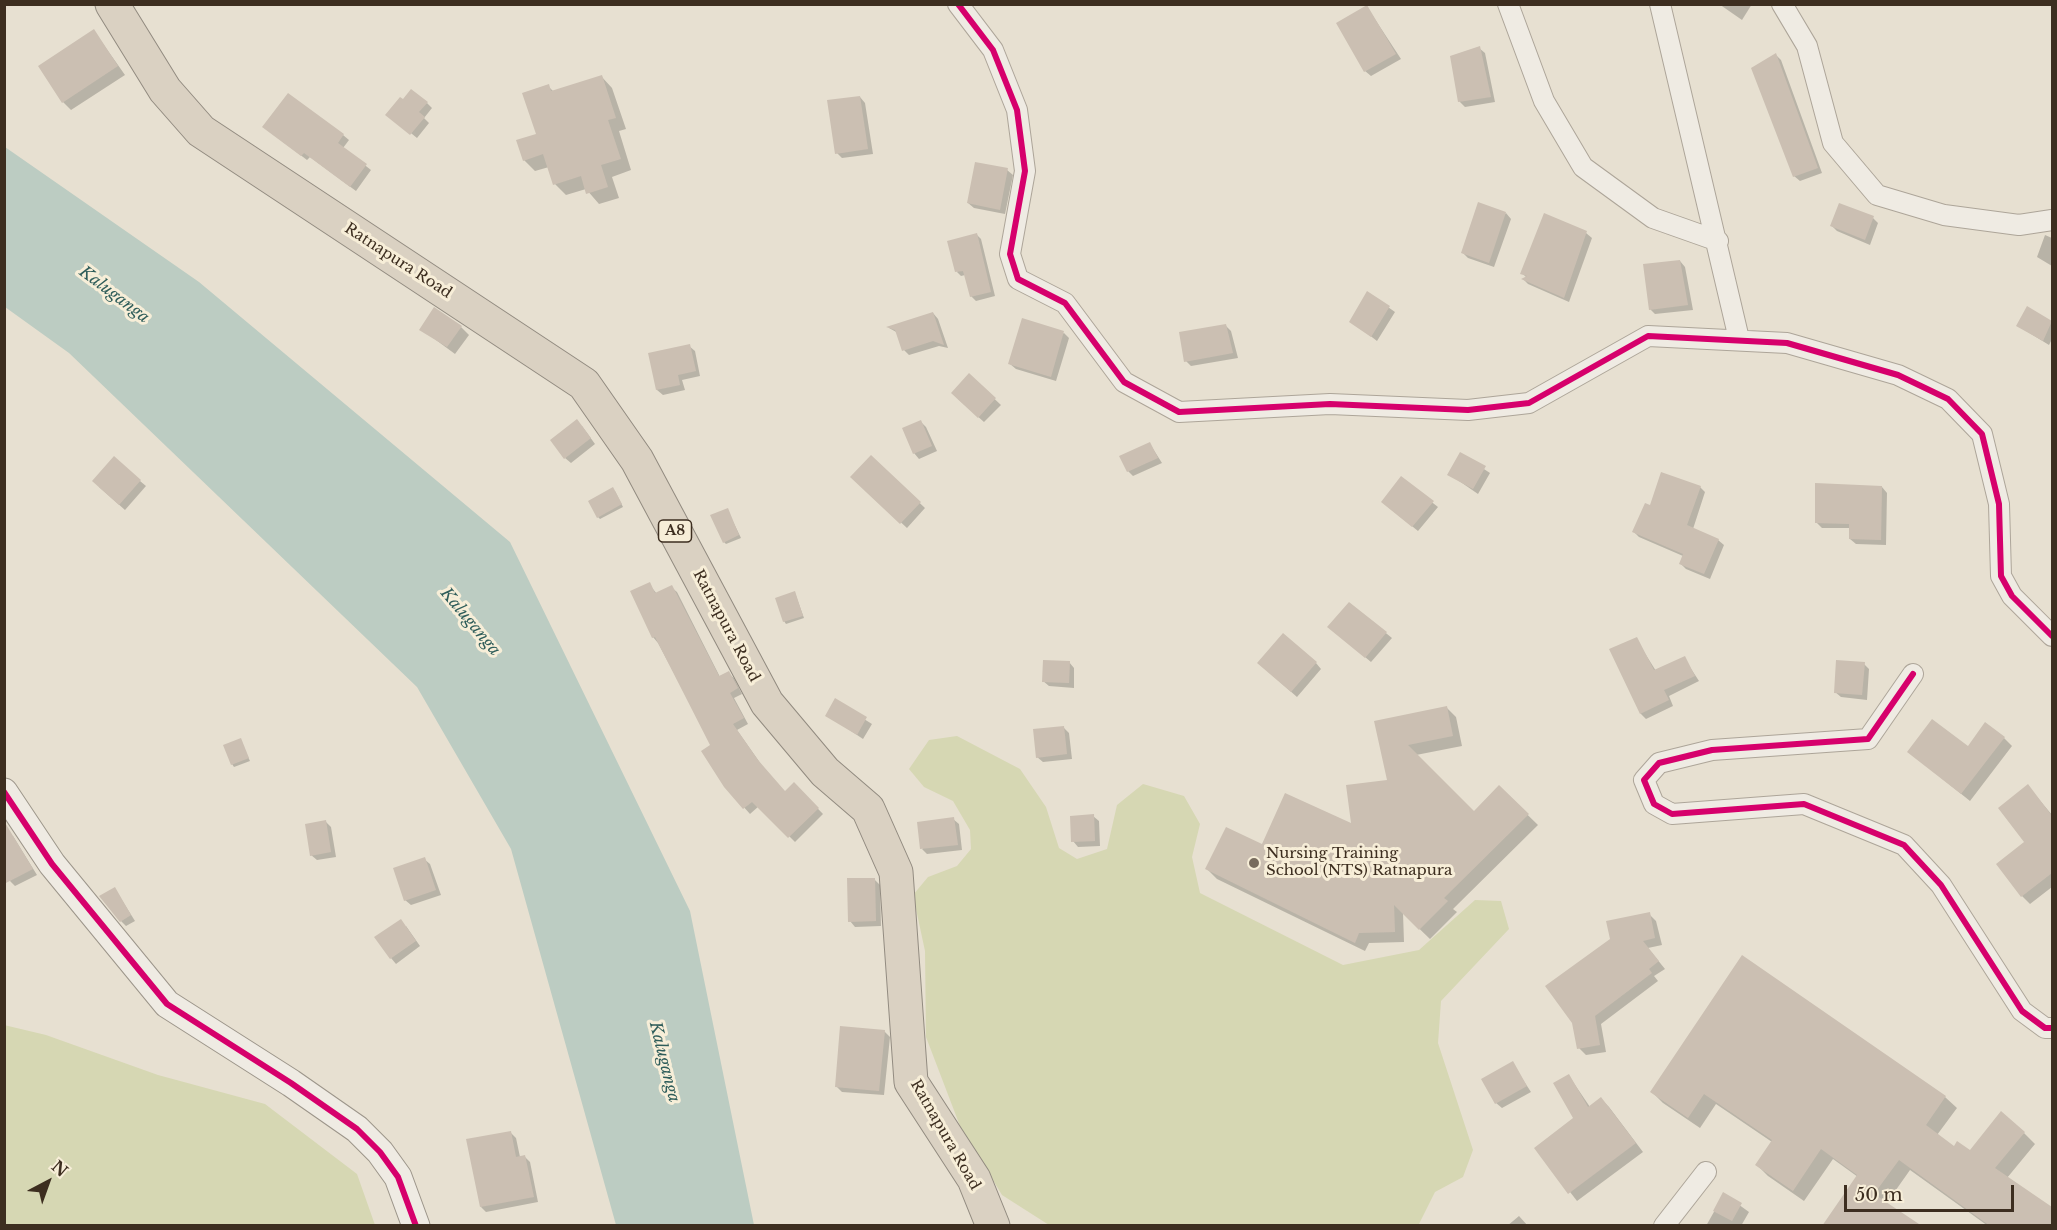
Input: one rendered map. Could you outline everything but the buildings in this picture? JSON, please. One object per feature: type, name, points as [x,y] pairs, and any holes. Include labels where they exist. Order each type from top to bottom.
[{"type":"highway","name":"Ratnapura Road","points":[[112,4],[165,90],[201,131],[584,384],[637,460],[767,704],[825,772],[868,809],[896,872],[911,1082],[974,1179],[993,1226]]},
{"type":"street","points":[[958,4],[993,50],[1017,110],[1025,171],[1010,254],[1018,279],[1065,303],[1124,382],[1179,412],[1330,404],[1468,410],[1529,403],[1648,336],[1787,342],[1898,375],[1948,399],[1982,434],[2000,504],[2001,576],[2012,596],[2052,636]]},
{"type":"street","points":[[1508,4],[1544,101],[1583,167],[1653,218],[1718,241]]},
{"type":"street","points":[[1660,4],[1718,241],[1739,339]]},
{"type":"street","points":[[1782,4],[1807,46],[1833,143],[1877,195],[1944,215],[2019,225],[2052,220]]},
{"type":"street","points":[[1913,674],[1868,739],[1712,750],[1659,763],[1644,780],[1647,788],[1654,804],[1672,814],[1804,804],[1904,845],[1941,885],[2022,1011],[2045,1028],[2052,1028]]},
{"type":"street","points":[[4,792],[52,864],[167,1004],[291,1083],[357,1129],[380,1152],[398,1177],[416,1226]]},
{"type":"street","points":[[1664,1226],[1706,1172]]},
{"type":"green space","points":[[957,736],[1020,769],[1046,807],[1059,848],[1077,859],[1107,849],[1117,805],[1143,784],[1184,796],[1200,824],[1192,857],[1200,893],[1343,965],[1419,950],[1475,900],[1501,901],[1509,929],[1441,1001],[1438,1043],[1473,1150],[1463,1177],[1435,1192],[1418,1226],[1049,1225],[1002,1195],[960,1126],[926,1037],[925,951],[913,895],[928,877],[957,866],[971,849],[970,830],[953,801],[924,787],[909,769],[929,740]]},
{"type":"green space","points":[[4,1025],[46,1035],[158,1075],[265,1104],[357,1174],[375,1225],[5,1225]]},
{"type":"water","name":"Kaluganga","points":[[5,147],[199,282],[510,542],[690,911],[754,1225],[616,1225],[511,849],[417,687],[69,353],[5,307]]},
{"type":"cycle path","points":[[958,4],[993,50],[1017,110],[1025,171],[1010,254],[1018,279],[1065,303],[1124,382],[1179,412],[1330,404],[1468,410],[1529,403],[1648,336],[1787,343],[1898,375],[1948,399],[1982,434],[1999,504],[2001,576],[2012,596],[2052,636]]},
{"type":"cycle path","points":[[1913,674],[1868,739],[1712,750],[1659,763],[1644,780],[1654,804],[1672,814],[1804,804],[1904,845],[1941,885],[2022,1011],[2045,1028],[2052,1028]]},
{"type":"cycle path","points":[[4,792],[52,864],[167,1004],[291,1083],[357,1129],[380,1152],[398,1177],[416,1226]]},
{"type":"place","name":"Nursing Training School (NTS) Ratnapura","points":[[1254,863]]}]
